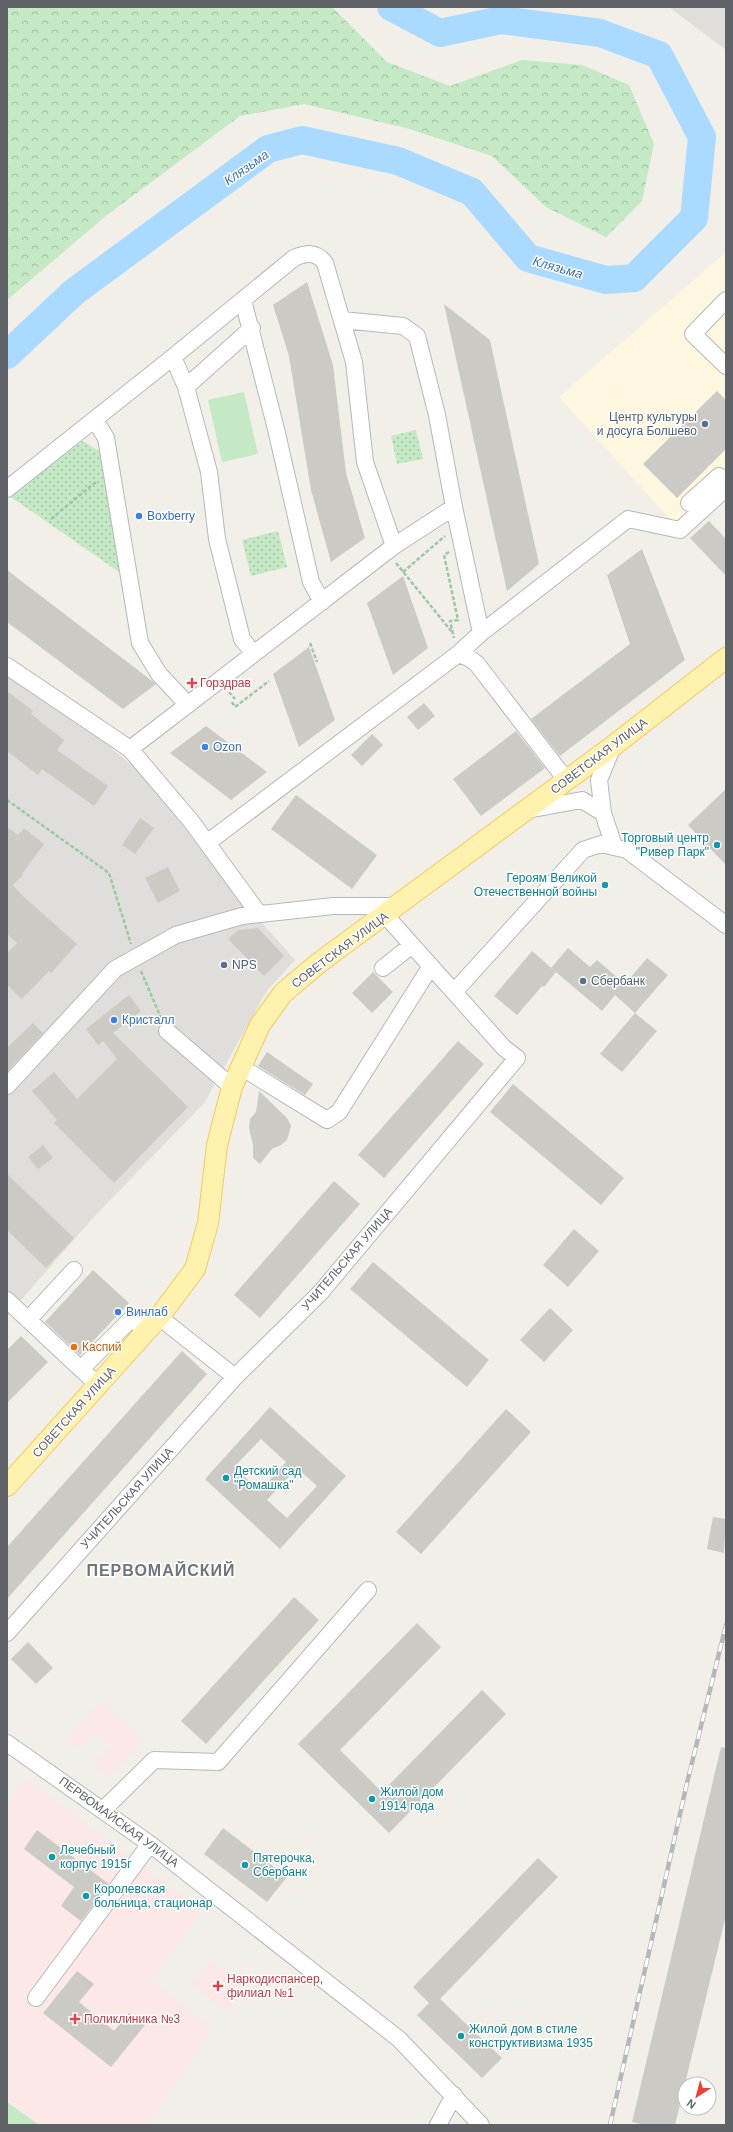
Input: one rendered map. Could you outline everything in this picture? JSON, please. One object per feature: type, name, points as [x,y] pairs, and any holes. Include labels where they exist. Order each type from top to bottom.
[{"type":"main road","name":"СОВЕТСКАЯ УЛИЦА","points":[[7,1486],[154,1323],[195,1269],[208,1224],[217,1145],[232,1087],[260,1024],[283,994],[320,962],[392,911],[613,746],[726,658]]},
{"type":"street","points":[[7,489],[95,420],[294,258],[312,254],[320,257],[325,263],[354,362],[365,462],[391,549]]},
{"type":"street","points":[[243,300],[252,328],[311,582],[322,602]]},
{"type":"street","points":[[726,300],[693,334],[726,366]]},
{"type":"street","points":[[342,320],[403,326],[417,336],[437,415],[454,507],[481,633]]},
{"type":"street","points":[[186,387],[252,328]]},
{"type":"street","points":[[173,357],[186,387],[209,472],[217,539],[242,638],[254,654]]},
{"type":"street","points":[[95,420],[106,438],[140,643],[159,674],[188,705]]},
{"type":"street","points":[[689,503],[724,480]]},
{"type":"street","points":[[207,843],[458,654],[481,633],[628,519],[680,530],[724,480]]},
{"type":"street","points":[[130,749],[391,549],[454,507]]},
{"type":"street","points":[[458,654],[469,658],[477,664],[566,781]]},
{"type":"street","points":[[7,666],[130,749],[191,821],[259,914]]},
{"type":"street","points":[[613,746],[600,780],[603,813],[614,846]]},
{"type":"street","points":[[526,810],[582,800],[603,813]]},
{"type":"street","points":[[454,992],[582,850],[601,844],[627,850],[726,926]]},
{"type":"street","points":[[7,1086],[115,969],[176,935],[242,916],[259,914],[333,906],[392,911]]},
{"type":"street","name":"УЧИТЕЛЬСКАЯ УЛИЦА","points":[[7,1634],[235,1377],[321,1292],[517,1058],[504,1048],[412,945],[392,911]]},
{"type":"street","points":[[383,968],[412,945]]},
{"type":"street","points":[[241,1067],[327,1120],[339,1112],[431,966]]},
{"type":"street","points":[[167,1031],[232,1087]]},
{"type":"street","points":[[28,1320],[74,1270]]},
{"type":"street","points":[[7,1300],[98,1385]]},
{"type":"street","points":[[81,1368],[130,1320],[154,1323],[235,1377]]},
{"type":"street","points":[[104,1810],[154,1760],[218,1762],[368,1590]]},
{"type":"street","name":"ПЕРВОМАЙСКАЯ УЛИЦА","points":[[7,1743],[104,1810],[150,1844],[400,2039],[481,2125]]},
{"type":"street","points":[[36,1998],[150,1844]]},
{"type":"street","points":[[438,2125],[454,2095]]},
{"type":"path","points":[[51,518],[112,469]]},
{"type":"path","points":[[403,572],[458,525]]},
{"type":"path","points":[[391,549],[403,572],[453,634]]},
{"type":"path","points":[[450,551],[444,556],[458,620],[450,621],[458,654]]},
{"type":"path","points":[[310,643],[317,662]]},
{"type":"path","points":[[232,702],[235,707],[269,681]]},
{"type":"path","points":[[226,688],[235,699]]},
{"type":"path","points":[[7,800],[109,873],[136,958],[167,1031]]},
{"type":"shaded area","points":[[669,7],[726,7],[726,50]]},
{"type":"shaded area","points":[[726,252],[726,485],[679,529],[559,397]]},
{"type":"shaded area","points":[[7,669],[104,738],[110,747],[147,778],[225,881],[295,960],[266,992],[205,1102],[93,1218],[7,1316]]},
{"type":"shaded area","points":[[102,1701],[143,1741],[108,1777],[94,1764],[111,1746],[97,1732],[79,1750],[67,1738]]},
{"type":"shaded area","points":[[26,1779],[202,1911],[151,1980],[212,2030],[147,2125],[39,2125],[7,2102],[7,1804]]},
{"type":"shaded area","name":"Наркодиспансер, филиал №1","points":[[211,1961],[244,1988],[225,2011],[192,1984]]},
{"type":"green space","points":[[7,7],[332,7],[387,62],[450,86],[522,60],[582,65],[629,85],[654,144],[642,201],[606,237],[546,207],[492,156],[406,128],[304,104],[240,116],[107,215],[7,300]]},
{"type":"green space","points":[[244,392],[258,454],[222,462],[208,400]]},
{"type":"green space","points":[[416,430],[423,459],[397,464],[391,436]]},
{"type":"green space","points":[[83,441],[102,453],[122,574],[8,495]]},
{"type":"green space","points":[[278,531],[287,567],[251,576],[242,540]]},
{"type":"green space","points":[[7,2102],[39,2125],[7,2125]]},
{"type":"building","points":[[307,282],[333,365],[346,473],[365,538],[331,562],[311,490],[289,356],[273,305]]},
{"type":"building","points":[[444,304],[490,340],[539,564],[507,591]]},
{"type":"building","name":"Центр культуры и досуга Болшево","points":[[717,391],[726,400],[726,449],[677,498],[643,464]]},
{"type":"building","points":[[709,521],[726,539],[726,576],[690,538]]},
{"type":"building","points":[[642,549],[685,660],[560,756],[531,719],[630,644],[607,575]]},
{"type":"building","points":[[7,570],[156,684],[123,709],[7,622]]},
{"type":"building","points":[[403,576],[428,648],[393,675],[367,603]]},
{"type":"building","points":[[309,647],[335,720],[299,747],[273,674]]},
{"type":"building","points":[[7,691],[33,711],[31,714],[64,740],[57,750],[108,786],[94,806],[42,769],[38,775],[7,751]]},
{"type":"building","points":[[424,703],[435,716],[418,730],[407,717]]},
{"type":"building","points":[[206,726],[267,772],[231,800],[170,753]]},
{"type":"building","points":[[516,731],[545,768],[481,816],[453,779]]},
{"type":"building","points":[[372,734],[383,745],[362,766],[351,755]]},
{"type":"building","name":"Торговый центр \"Ривер Парк\"","points":[[726,789],[726,865],[688,825]]},
{"type":"building","points":[[296,795],[377,855],[352,889],[271,829]]},
{"type":"building","points":[[140,818],[154,828],[135,854],[122,845]]},
{"type":"building","points":[[7,827],[18,835],[24,828],[44,844],[22,874],[23,875],[13,885],[24,897],[77,944],[51,973],[49,971],[22,999],[7,985],[7,953],[17,943],[7,934]]},
{"type":"building","points":[[168,867],[180,891],[158,903],[145,878]]},
{"type":"building","points":[[258,928],[284,956],[264,976],[228,939],[238,930]]},
{"type":"building","points":[[568,948],[590,967],[597,960],[625,984],[647,958],[668,975],[635,1013],[615,995],[602,1011],[551,968]]},
{"type":"building","points":[[532,951],[556,972],[517,1015],[494,996]]},
{"type":"building","points":[[373,972],[393,992],[372,1013],[352,993]]},
{"type":"building","points":[[129,995],[141,1011],[113,1033],[188,1107],[114,1183],[54,1123],[57,1120],[32,1091],[54,1072],[77,1099],[117,1059],[103,1041],[98,1045],[86,1029]]},
{"type":"building","points":[[635,1013],[657,1031],[622,1072],[600,1054]]},
{"type":"building","points":[[33,1023],[43,1033],[7,1072],[7,1048]]},
{"type":"building","points":[[458,1041],[484,1064],[384,1178],[358,1155]]},
{"type":"building","points":[[267,1052],[313,1084],[305,1095],[258,1066]]},
{"type":"building","points":[[513,1084],[624,1178],[601,1205],[490,1112]]},
{"type":"building","points":[[259,1091],[287,1118],[291,1126],[287,1140],[281,1145],[272,1149],[260,1164],[253,1158],[253,1145],[249,1128],[250,1119],[256,1112]]},
{"type":"building","points":[[43,1145],[53,1158],[38,1169],[28,1157]]},
{"type":"building","points":[[7,1174],[74,1238],[46,1268],[7,1230]]},
{"type":"building","points":[[334,1181],[360,1204],[260,1318],[234,1295]]},
{"type":"building","points":[[574,1229],[599,1251],[568,1287],[543,1265]]},
{"type":"building","points":[[373,1262],[489,1360],[467,1387],[350,1289]]},
{"type":"building","points":[[93,1270],[129,1303],[80,1355],[45,1322]]},
{"type":"building","points":[[550,1308],[573,1330],[544,1362],[520,1340]]},
{"type":"building","points":[[21,1336],[48,1362],[7,1403],[7,1350]]},
{"type":"building","points":[[182,1351],[207,1374],[7,1599],[7,1547]]},
{"type":"building","name":"Детский сад \"Ромашка\"","points":[[270,1407],[346,1476],[280,1549],[205,1479]],"holes":[[[261,1439],[286,1462],[260,1491],[234,1467]],[[297,1468],[317,1486],[287,1518],[267,1500]]]},
{"type":"building","points":[[506,1409],[531,1432],[421,1554],[396,1532]]},
{"type":"building","points":[[713,1517],[726,1519],[724,1553],[707,1549]]},
{"type":"building","points":[[294,1597],[319,1620],[206,1744],[181,1721]]},
{"type":"building","points":[[417,1623],[441,1647],[340,1750],[382,1792],[482,1690],[506,1714],[389,1833],[298,1744]]},
{"type":"building","points":[[28,1642],[53,1668],[36,1684],[11,1659]]},
{"type":"building","points":[[721,1747],[726,1748],[726,1915],[687,2076],[677,2076],[677,2116],[675,2125],[646,2125],[632,2122]]},
{"type":"building","name":"Пятерочка, Сбербанк","points":[[223,1828],[287,1877],[267,1902],[204,1854]]},
{"type":"building","points":[[37,1830],[109,1884],[81,1921],[61,1906],[74,1887],[24,1849]]},
{"type":"building","points":[[538,1858],[558,1877],[440,1999],[502,2058],[482,2078],[417,2015],[429,2003],[413,1987]]},
{"type":"building","name":"Поликлиника №3","points":[[77,1971],[94,1984],[79,2002],[114,2031],[129,2013],[145,2025],[111,2067],[43,2013]]},
{"type":"waterway","name":"Клязьма","points":[[7,355],[74,292],[268,149],[302,140],[398,161],[472,192],[528,258],[606,280],[634,278],[694,218],[702,137],[659,55],[600,33],[501,20],[440,33],[391,7]]},
{"type":"railway","points":[[610,2125],[687,1783],[726,1625]]},
{"type":"place","name":"Центр культуры и досуга Болшево","points":[[705,424]]},
{"type":"place","name":"Boxberry","points":[[139,516]]},
{"type":"place","name":"Горздрав","points":[[192,683]]},
{"type":"place","name":"Ozon","points":[[205,747]]},
{"type":"place","name":"Торговый центр \"Ривер Парк\"","points":[[717,845]]},
{"type":"place","name":"Героям Великой Отечественной войны","points":[[605,885]]},
{"type":"place","name":"NPS","points":[[224,965]]},
{"type":"place","name":"Сбербанк","points":[[583,981]]},
{"type":"place","name":"Кристалл","points":[[114,1020]]},
{"type":"place","name":"Винлаб","points":[[118,1312]]},
{"type":"place","name":"Каспий","points":[[74,1347]]},
{"type":"place","name":"Детский сад \"Ромашка\"","points":[[226,1478]]},
{"type":"place","name":"Жилой дом 1914 года","points":[[372,1799]]},
{"type":"place","name":"Лечебный корпус 1915г","points":[[52,1857]]},
{"type":"place","name":"Пятерочка, Сбербанк","points":[[245,1865]]},
{"type":"place","name":"Королевская больница, стационар","points":[[86,1896]]},
{"type":"place","name":"Наркодиспансер, филиал №1","points":[[218,1986]]},
{"type":"place","name":"Поликлиника №3","points":[[75,2019]]},
{"type":"place","name":"Жилой дом в стиле конструктивизма 1935","points":[[461,2036]]},
{"type":"district","name":"ПЕРВОМАЙСКИЙ","points":[[161,1570]]}]
